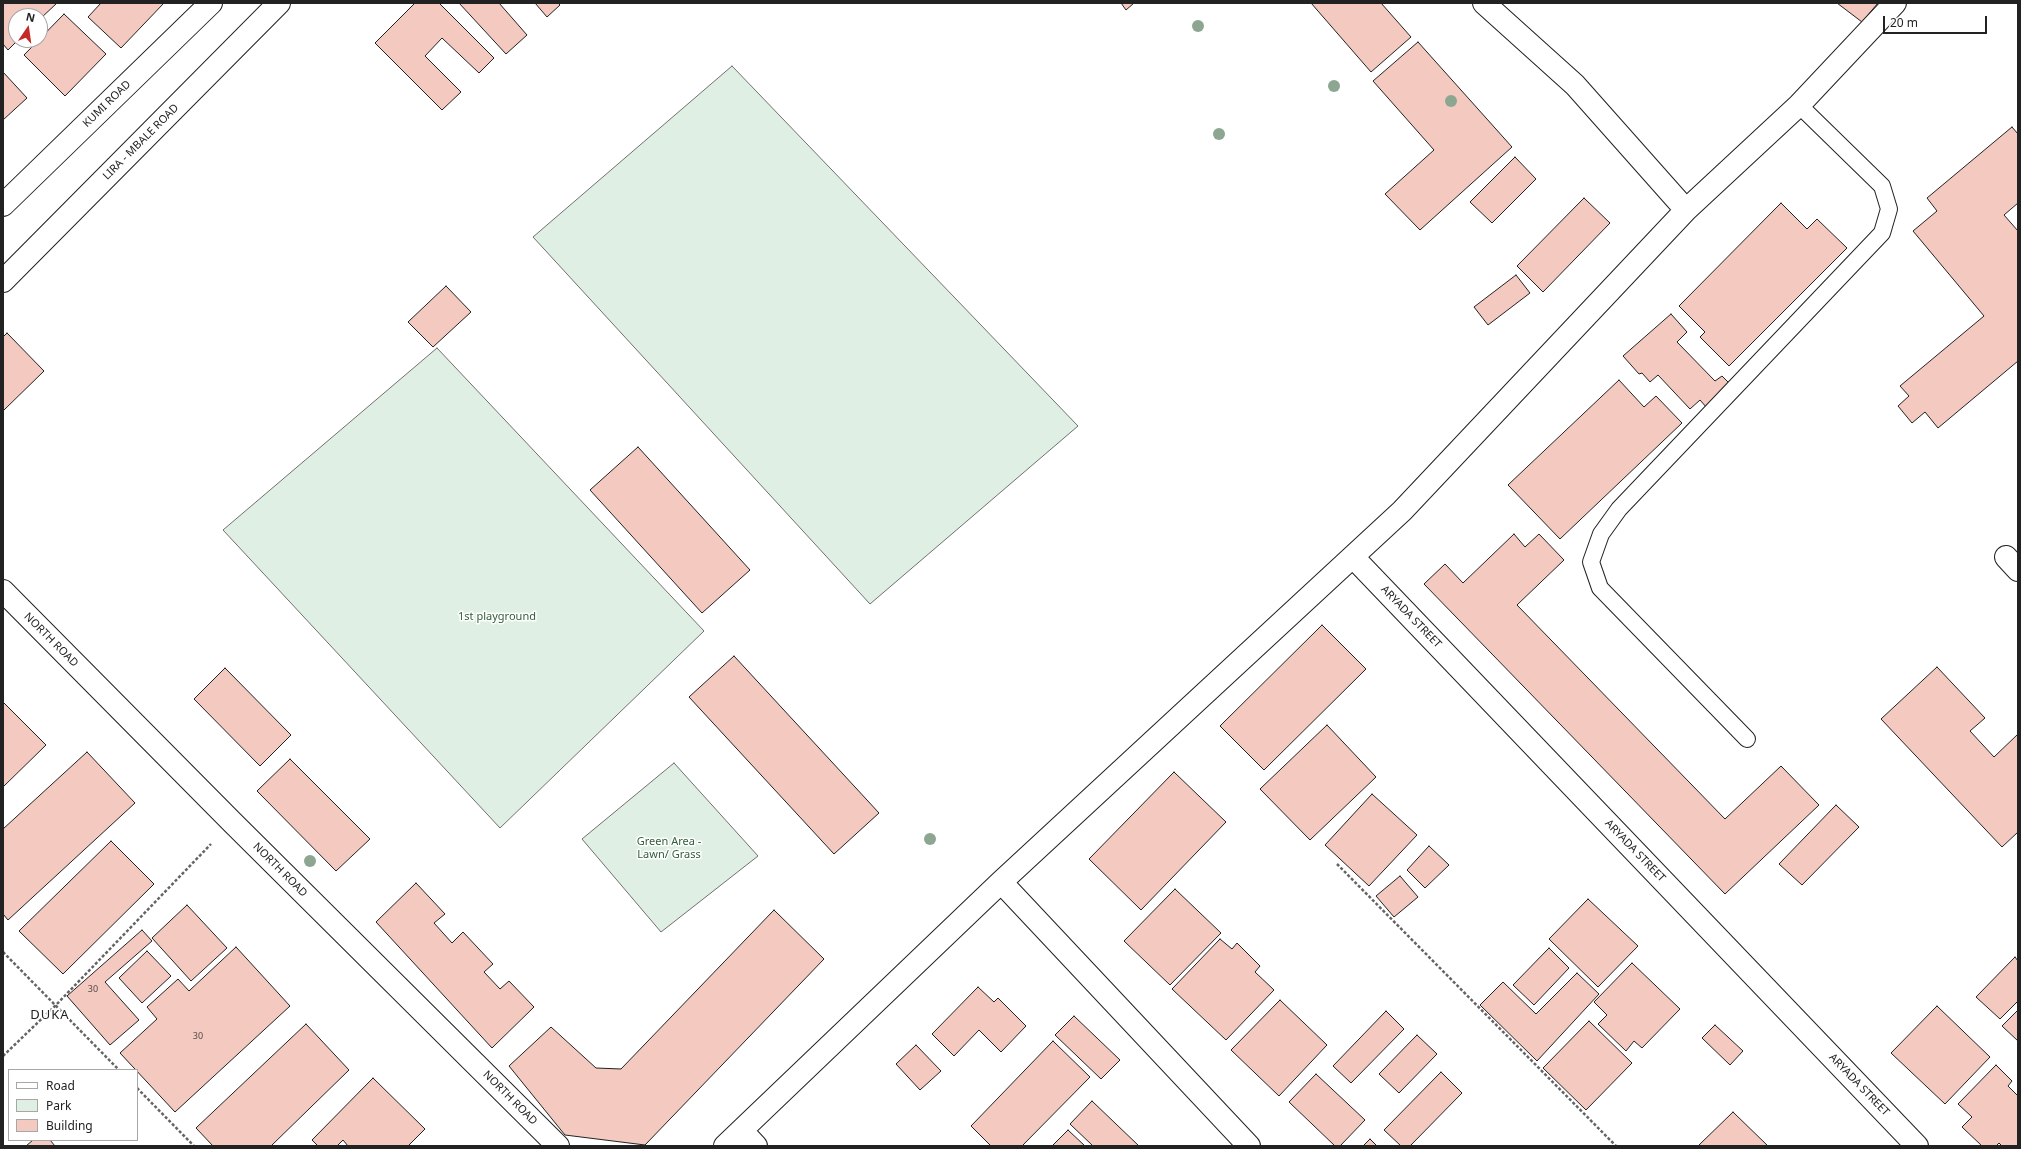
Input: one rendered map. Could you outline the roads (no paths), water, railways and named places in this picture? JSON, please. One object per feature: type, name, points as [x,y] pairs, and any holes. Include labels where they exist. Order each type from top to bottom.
[{"type":"street","name":"KUMI ROAD","points":[[3,206],[211,3]]},
{"type":"street","name":"LIRA - MBALE ROAD","points":[[3,281],[279,3]]},
{"type":"street","points":[[1484,3],[1575,85],[1686,210]]},
{"type":"street","points":[[725,1146],[749,1138],[1001,882],[1402,511],[1686,210],[1799,105],[1895,3]]},
{"type":"street","name":"ARYADA STREET","points":[[1352,557],[1917,1146]]},
{"type":"street","name":"NORTH ROAD","points":[[3,592],[558,1146]]},
{"type":"street","points":[[1001,882],[1249,1146]]},
{"type":"lane","points":[[1747,739],[1600,588],[1591,562],[1601,534],[1619,509],[1882,233],[1889,209],[1882,186],[1799,105]]},
{"type":"district","name":"DUKA","points":[[50,1015]]},
{"type":"park label","name":"1st playground","points":[[497,617]]},
{"type":"park label","name":"Green Area - Lawn/ Grass","points":[[669,848]]}]
